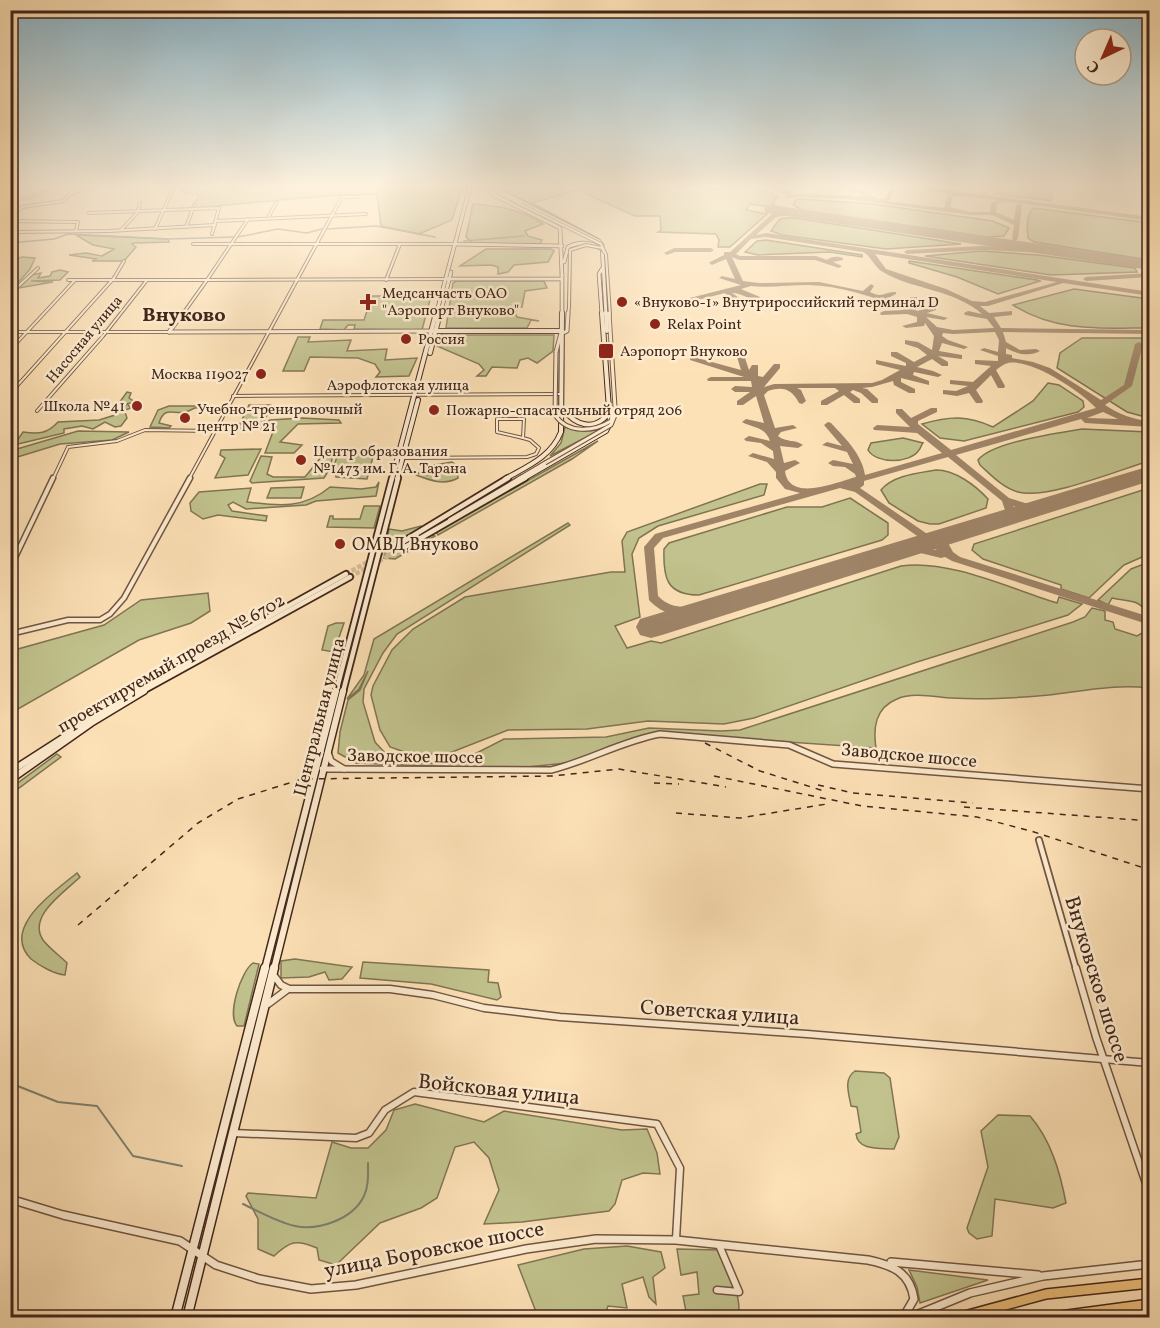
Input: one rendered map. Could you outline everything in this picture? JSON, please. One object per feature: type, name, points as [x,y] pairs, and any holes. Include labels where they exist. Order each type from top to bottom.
[{"type":"main road","name":"Центральная улица","points":[[193,1248],[455,249]]},
{"type":"main road","points":[[562,249],[562,417],[559,438],[544,457],[475,496],[403,545],[438,528],[598,437],[609,426],[603,297],[599,274],[602,269],[602,249]]},
{"type":"main road","points":[[562,267],[569,249]]},
{"type":"main road","points":[[447,279],[562,281]]},
{"type":"main road","points":[[434,331],[563,332]]},
{"type":"main road","points":[[562,409],[569,419],[585,425],[603,421],[609,410]]},
{"type":"main road","name":"Центральная улица","points":[[187,1317],[273,971],[320,767],[328,751],[401,458]]},
{"type":"main road","name":"проектируемый проезд № 6702","points":[[10,772],[116,702],[348,576],[125,702],[10,780]]},
{"type":"main road","points":[[176,1317],[193,1248]]},
{"type":"main road","points":[[957,1317],[1046,1294],[1149,1283]]},
{"type":"main road","points":[[1045,1317],[1149,1304]]},
{"type":"street","points":[[169,332],[228,249]]},
{"type":"street","points":[[10,634],[68,620],[93,621],[104,618],[124,598],[313,249]]},
{"type":"street","points":[[387,280],[398,249]]},
{"type":"street","points":[[572,249],[570,250],[567,331],[563,332],[556,352],[555,414],[560,422],[574,428],[598,428],[611,421],[615,407]]},
{"type":"street","points":[[603,249],[606,255]]},
{"type":"street","points":[[438,528],[461,511],[611,425],[616,417],[604,249]]},
{"type":"street","points":[[16,387],[67,332],[112,279],[124,261]]},
{"type":"street","points":[[10,294],[38,267]]},
{"type":"street","name":"Насосная улица","points":[[37,411],[106,332],[147,279]]},
{"type":"street","points":[[68,280],[447,279]]},
{"type":"street","points":[[10,350],[30,332],[76,280]]},
{"type":"street","points":[[10,332],[434,331]]},
{"type":"street","name":"Аэрофлотская улица","points":[[233,396],[562,394]]},
{"type":"street","points":[[401,458],[527,458],[536,454],[539,449],[538,445],[497,432],[497,419],[524,419],[523,439]]},
{"type":"street","points":[[10,568],[68,447],[117,441],[145,430],[213,431]]},
{"type":"street","name":"Заводское шоссе","points":[[320,767],[349,771],[551,770],[581,763],[644,737],[660,734],[789,745],[833,764],[1149,789]]},
{"type":"street","points":[[328,751],[333,763],[349,771]]},
{"type":"street","name":"Внуковское шоссе","points":[[1039,840],[1102,1058],[1149,1195]]},
{"type":"street","points":[[264,1008],[289,988],[276,980],[273,971]]},
{"type":"street","name":"Советская улица","points":[[289,988],[390,989],[433,995],[492,1010],[560,1017],[1149,1063]]},
{"type":"street","name":"Войсковая улица","points":[[233,1133],[356,1138],[369,1133],[385,1110],[414,1092],[657,1124],[680,1168],[676,1240]]},
{"type":"street","name":"улица Боровское шоссе","points":[[10,1199],[63,1215],[180,1241],[216,1265],[259,1279],[305,1289],[357,1285],[556,1244],[596,1239],[676,1240],[879,1262],[1043,1276]]},
{"type":"street","points":[[717,1290],[739,1292],[718,1244]]},
{"type":"street","points":[[879,1262],[898,1268],[910,1282],[914,1299],[903,1317]]},
{"type":"street","points":[[909,1317],[970,1293],[1043,1276],[1149,1264]]},
{"type":"green space","points":[[114,249],[134,249],[124,261],[92,261],[96,259],[69,255],[86,253],[102,256]]},
{"type":"green space","points":[[486,249],[551,249],[554,251],[548,262],[514,265],[508,272],[498,274],[498,267],[491,265],[460,266]]},
{"type":"green space","points":[[748,249],[823,249],[862,255],[862,257],[829,252],[758,255],[745,252]]},
{"type":"green space","points":[[1079,249],[1149,249],[1149,260]]},
{"type":"green space","points":[[981,251],[1038,255],[1135,268],[1137,272],[1051,275],[925,256]]},
{"type":"green space","points":[[22,257],[35,258],[30,269],[11,291],[11,261]]},
{"type":"green space","points":[[909,261],[1040,281],[998,294],[957,277],[909,263]]},
{"type":"green space","points":[[60,270],[68,272],[60,280],[31,281],[53,282],[19,288],[31,275],[41,273],[38,278],[50,276],[52,272]]},
{"type":"green space","points":[[457,281],[544,281],[547,288],[525,291],[522,307],[517,307],[515,313],[517,317],[539,321],[531,320],[527,328],[446,328],[453,283]]},
{"type":"green space","points":[[1074,289],[1149,299],[1149,328],[1079,327],[1045,320],[1013,305]]},
{"type":"green space","points":[[372,296],[431,296],[422,330],[354,329],[355,325],[348,325],[344,330],[320,329],[323,320],[364,320]]},
{"type":"green space","points":[[554,335],[553,351],[537,363],[528,358],[520,360],[517,368],[492,367],[486,376],[477,376],[484,370],[479,364],[437,346],[438,336]]},
{"type":"green space","points":[[298,337],[310,337],[308,342],[351,340],[347,351],[387,349],[385,360],[417,358],[409,376],[376,377],[380,372],[375,364],[358,358],[310,357],[304,371],[283,371]]},
{"type":"green space","points":[[1082,338],[1149,338],[1149,418],[1127,412],[1057,368],[1060,353]]},
{"type":"green space","points":[[1048,383],[1059,385],[1083,401],[1084,407],[1078,412],[964,441],[940,438],[922,424],[941,419],[958,418],[975,420],[993,427],[1033,401]]},
{"type":"green space","points":[[127,392],[131,393],[129,398],[135,402],[127,404],[131,408],[120,412],[125,412],[127,418],[121,426],[115,427],[105,422],[93,429],[82,426],[64,429],[64,433],[14,445],[23,432],[42,432],[58,422],[99,420],[115,415],[112,411],[126,405],[125,402],[119,403]]},
{"type":"green space","points":[[249,405],[271,405],[261,429],[238,428]]},
{"type":"green space","points":[[169,406],[219,406],[195,408],[181,413],[167,412],[161,417],[159,423],[171,426],[169,428],[150,427],[158,410]]},
{"type":"green space","points":[[302,418],[339,420],[341,423],[298,424],[280,442],[302,445],[294,453],[265,453],[274,429],[266,423],[270,420]]},
{"type":"green space","points":[[565,427],[584,431],[600,430],[550,456],[561,443]]},
{"type":"green space","points":[[1082,429],[1149,432],[1149,461],[1064,488],[1030,493],[1018,492],[1002,484],[980,465],[978,460],[997,448],[1011,443]]},
{"type":"green space","points":[[78,431],[129,432],[112,440],[60,444],[11,459],[11,453],[17,449]]},
{"type":"green space","points":[[903,438],[923,443],[915,455],[901,460],[885,460],[872,455],[868,450],[871,443]]},
{"type":"green space","points":[[598,441],[572,459],[438,535],[436,532]]},
{"type":"green space","points":[[261,449],[248,475],[215,478],[225,458],[220,455],[221,450]]},
{"type":"green space","points":[[374,453],[367,479],[336,477],[334,465],[338,454]]},
{"type":"green space","points":[[261,456],[272,457],[267,474],[273,477],[305,477],[322,456],[333,456],[324,478],[252,483],[250,481]]},
{"type":"green space","points":[[452,462],[456,465],[458,478],[447,482],[431,480],[416,475],[415,472],[427,475],[454,472],[454,465],[428,466]]},
{"type":"green space","points":[[936,470],[957,475],[971,484],[988,499],[986,508],[939,524],[930,524],[918,521],[889,503],[881,490],[899,478]]},
{"type":"green space","points":[[379,482],[376,496],[316,501],[306,505],[246,509],[233,502],[228,505],[232,511],[267,516],[266,521],[218,515],[203,519],[191,511],[190,503],[199,492],[251,488],[247,502],[280,505],[311,499],[330,487],[361,489],[376,487]]},
{"type":"green space","points":[[760,484],[767,484],[764,495],[658,526],[639,538],[632,554],[640,617],[615,626],[627,648],[651,641],[661,643],[901,566],[920,565],[959,571],[1057,603],[1059,597],[1082,604],[1068,615],[917,662],[754,718],[724,724],[648,721],[587,729],[508,730],[447,754],[410,754],[390,747],[380,730],[371,695],[373,686],[392,650],[413,629],[465,597],[611,572],[625,572],[622,541],[627,532]]},
{"type":"green space","points":[[304,487],[301,498],[267,498],[271,488]]},
{"type":"green space","points":[[1149,488],[1149,554],[1124,565],[1089,598],[1061,589],[1061,585],[983,559],[972,550],[974,544]]},
{"type":"green space","points":[[850,498],[888,523],[888,535],[882,540],[699,595],[679,592],[673,588],[666,576],[664,549],[669,543],[787,507],[822,507]]},
{"type":"green space","points":[[364,506],[380,506],[374,528],[327,527],[330,516],[333,516],[333,519],[360,519]]},
{"type":"green space","points":[[568,523],[570,525],[397,634],[383,653],[364,689],[363,702],[375,742],[387,755],[402,762],[449,764],[461,761],[504,739],[606,737],[649,728],[740,730],[1073,622],[1085,617],[1092,608],[1105,611],[1105,620],[1113,622],[1115,629],[1137,636],[1149,629],[1149,638],[1142,643],[1149,652],[1149,688],[1111,687],[1001,698],[964,699],[917,695],[903,697],[890,703],[880,713],[875,733],[876,748],[655,733],[576,762],[507,769],[356,763],[338,753],[340,732],[348,700],[360,690],[368,671],[359,689],[347,699],[364,675],[374,639]]},
{"type":"green space","points":[[421,526],[424,528],[400,542],[407,548],[431,534],[435,536],[395,559],[384,558],[389,529],[402,531]]},
{"type":"green space","points":[[1149,562],[1149,615],[1137,603],[1112,598],[1108,605],[1098,600],[1131,569]]},
{"type":"green space","points":[[208,593],[210,611],[191,623],[139,640],[11,713],[11,658],[18,649],[104,625],[141,600]]},
{"type":"green space","points":[[344,623],[334,652],[322,650],[328,626]]},
{"type":"green space","points":[[57,754],[61,757],[11,794],[11,788]]},
{"type":"green space","points":[[77,873],[80,877],[57,897],[40,922],[39,931],[43,940],[67,963],[65,975],[47,969],[31,959],[23,947],[22,935],[34,911]]},
{"type":"green space","points":[[295,959],[352,967],[342,979],[329,980],[325,972],[309,977],[281,978],[281,961]]},
{"type":"green space","points":[[363,962],[489,970],[488,982],[498,983],[501,997],[497,1000],[431,984],[360,978]]},
{"type":"green space","points":[[253,963],[259,964],[244,1026],[237,1026],[234,1012],[237,993],[244,975]]},
{"type":"green space","points":[[855,1071],[884,1073],[890,1078],[899,1137],[894,1149],[870,1148],[858,1139],[856,1134],[861,1132],[857,1107],[851,1106],[848,1087],[849,1078]]},
{"type":"green space","points":[[415,1104],[484,1122],[504,1111],[622,1130],[647,1129],[657,1153],[660,1174],[643,1173],[622,1180],[615,1204],[609,1211],[522,1222],[484,1224],[499,1190],[489,1158],[474,1142],[455,1147],[437,1198],[421,1208],[380,1223],[336,1265],[319,1260],[317,1248],[304,1243],[289,1245],[274,1256],[258,1249],[258,1219],[246,1196],[248,1193],[316,1198],[332,1142],[351,1148],[368,1148],[386,1130],[394,1110]]},
{"type":"green space","points":[[998,1115],[1030,1116],[1037,1125],[1054,1157],[1066,1203],[1053,1208],[995,1199],[992,1236],[977,1239],[969,1233],[967,1228],[988,1167],[981,1131]]},
{"type":"green space","points":[[627,1246],[661,1252],[665,1268],[653,1277],[656,1304],[649,1297],[643,1277],[622,1284],[627,1308],[608,1306],[604,1317],[538,1317],[518,1265],[584,1249]]},
{"type":"green space","points":[[677,1249],[719,1250],[736,1292],[738,1317],[687,1317],[683,1296],[699,1294],[697,1272],[681,1275]]},
{"type":"green space","points":[[909,1270],[988,1280],[920,1303],[917,1287]]},
{"type":"waterway","points":[[10,1083],[58,1102],[97,1106],[133,1156],[182,1166]]},
{"type":"waterway","points":[[243,1204],[295,1226],[314,1227],[334,1222],[352,1211],[364,1196],[368,1180],[368,1163]]},
{"type":"taxiway","points":[[732,254],[738,249]]},
{"type":"taxiway","points":[[857,249],[1150,294]]},
{"type":"taxiway","points":[[907,252],[963,249]]},
{"type":"taxiway","points":[[1004,249],[1053,251]]},
{"type":"taxiway","points":[[667,253],[674,250],[711,250]]},
{"type":"taxiway","points":[[866,251],[872,254],[884,270],[964,299],[990,318]]},
{"type":"taxiway","points":[[732,254],[739,258],[816,258],[828,263]]},
{"type":"taxiway","points":[[712,263],[728,256]]},
{"type":"taxiway","points":[[728,256],[740,282],[759,285],[819,284],[871,296]]},
{"type":"taxiway","points":[[828,263],[832,259],[841,259]]},
{"type":"taxiway","points":[[828,263],[839,266]]},
{"type":"taxiway","points":[[1086,279],[1150,275]]},
{"type":"taxiway","points":[[722,278],[742,283]]},
{"type":"taxiway","points":[[972,303],[985,304],[1060,283]]},
{"type":"taxiway","points":[[677,304],[748,285]]},
{"type":"taxiway","points":[[871,286],[866,292],[871,296]]},
{"type":"taxiway","points":[[742,304],[729,296],[728,291],[742,291],[757,299]]},
{"type":"taxiway","points":[[876,297],[894,293]]},
{"type":"taxiway","points":[[871,296],[876,297]]},
{"type":"taxiway","points":[[871,296],[876,297]]},
{"type":"taxiway","points":[[876,297],[915,313]]},
{"type":"taxiway","points":[[913,310],[906,305],[914,299]]},
{"type":"taxiway","points":[[921,314],[933,308]]},
{"type":"taxiway","points":[[884,313],[915,313]]},
{"type":"taxiway","points":[[915,313],[921,314]]},
{"type":"taxiway","points":[[915,313],[921,317]]},
{"type":"taxiway","points":[[968,313],[990,318]]},
{"type":"taxiway","points":[[990,318],[990,315],[1009,313]]},
{"type":"taxiway","points":[[921,314],[944,318]]},
{"type":"taxiway","points":[[906,326],[921,324],[921,317]]},
{"type":"taxiway","points":[[921,317],[934,329]]},
{"type":"taxiway","points":[[990,318],[998,330]]},
{"type":"taxiway","points":[[934,329],[953,332],[998,330]]},
{"type":"taxiway","points":[[934,329],[938,337]]},
{"type":"taxiway","points":[[998,330],[1003,340],[1002,355]]},
{"type":"taxiway","points":[[998,330],[1150,332]]},
{"type":"taxiway","points":[[934,354],[938,345],[938,337]]},
{"type":"taxiway","points":[[938,337],[945,342],[964,347]]},
{"type":"taxiway","points":[[908,342],[921,346],[933,355]]},
{"type":"taxiway","points":[[1005,344],[1018,352],[1036,351]]},
{"type":"taxiway","points":[[1101,404],[1128,386],[1139,344]]},
{"type":"taxiway","points":[[984,350],[1002,355]]},
{"type":"taxiway","points":[[934,354],[943,353],[959,357]]},
{"type":"taxiway","points":[[894,354],[910,362],[910,368]]},
{"type":"taxiway","points":[[910,368],[933,355]]},
{"type":"taxiway","points":[[933,355],[945,364]]},
{"type":"taxiway","points":[[1002,355],[1002,362]]},
{"type":"taxiway","points":[[1002,355],[1009,357]]},
{"type":"taxiway","points":[[741,357],[745,371],[750,375]]},
{"type":"taxiway","points":[[693,358],[754,377]]},
{"type":"taxiway","points":[[975,385],[996,366],[1004,361],[1012,360],[1030,363],[1047,370],[1099,405]]},
{"type":"taxiway","points":[[879,362],[909,369]]},
{"type":"taxiway","points":[[978,362],[998,364]]},
{"type":"taxiway","points":[[758,388],[777,366]]},
{"type":"taxiway","points":[[754,377],[755,367]]},
{"type":"taxiway","points":[[897,375],[909,369]]},
{"type":"taxiway","points":[[910,369],[938,375]]},
{"type":"taxiway","points":[[910,369],[910,373]]},
{"type":"taxiway","points":[[992,370],[1001,386]]},
{"type":"taxiway","points":[[760,395],[765,389],[774,386],[872,385],[885,382],[897,375]]},
{"type":"taxiway","points":[[897,376],[909,376],[926,383]]},
{"type":"taxiway","points":[[897,376],[897,383],[912,391]]},
{"type":"taxiway","points":[[754,377],[760,379]]},
{"type":"taxiway","points":[[754,377],[757,385]]},
{"type":"taxiway","points":[[711,379],[749,379]]},
{"type":"taxiway","points":[[953,382],[975,385]]},
{"type":"taxiway","points":[[754,392],[757,385]]},
{"type":"taxiway","points":[[757,385],[760,395]]},
{"type":"taxiway","points":[[946,392],[957,394],[975,385]]},
{"type":"taxiway","points":[[975,385],[972,390],[979,401]]},
{"type":"taxiway","points":[[787,387],[798,392],[802,401]]},
{"type":"taxiway","points":[[839,387],[845,391]]},
{"type":"taxiway","points":[[845,391],[852,387],[864,391],[875,401]]},
{"type":"taxiway","points":[[735,389],[750,389],[754,392]]},
{"type":"taxiway","points":[[824,403],[845,391]]},
{"type":"taxiway","points":[[845,391],[857,401]]},
{"type":"taxiway","points":[[740,403],[754,392]]},
{"type":"taxiway","points":[[754,392],[760,395]]},
{"type":"taxiway","points":[[760,395],[778,453],[780,471]]},
{"type":"taxiway","points":[[1097,401],[1099,405]]},
{"type":"taxiway","points":[[949,454],[1097,412],[1101,409],[1099,405]]},
{"type":"taxiway","points":[[1099,405],[1137,423]]},
{"type":"taxiway","points":[[914,425],[914,420],[934,410]]},
{"type":"taxiway","points":[[899,411],[914,425]]},
{"type":"taxiway","points":[[1085,420],[1137,423]]},
{"type":"taxiway","points":[[746,422],[761,425],[772,434]]},
{"type":"taxiway","points":[[1137,423],[1150,424]]},
{"type":"taxiway","points":[[828,425],[851,452],[860,472]]},
{"type":"taxiway","points":[[914,425],[949,454]]},
{"type":"taxiway","points":[[793,428],[778,430],[773,436],[781,443],[798,445]]},
{"type":"taxiway","points":[[877,428],[917,430]]},
{"type":"taxiway","points":[[749,439],[764,441],[777,450]]},
{"type":"taxiway","points":[[827,445],[849,450]]},
{"type":"taxiway","points":[[860,479],[949,454]]},
{"type":"taxiway","points":[[949,454],[1006,500]]},
{"type":"taxiway","points":[[753,456],[770,460],[780,471]]},
{"type":"taxiway","points":[[780,471],[785,466],[795,463]]},
{"type":"taxiway","points":[[833,463],[847,464],[860,472]]},
{"type":"taxiway","points":[[780,471],[781,478],[788,487],[808,492]]},
{"type":"taxiway","points":[[860,472],[860,479]]},
{"type":"taxiway","points":[[699,612],[673,611],[662,606],[653,597],[649,547],[659,536],[860,479]]},
{"type":"taxiway","points":[[859,485],[860,479]]},
{"type":"taxiway","points":[[841,485],[858,490],[949,554]]},
{"type":"taxiway","points":[[1003,518],[1010,511],[1006,500]]},
{"type":"taxiway","points":[[1006,500],[1024,506],[1041,506]]},
{"type":"taxiway","points":[[949,535],[943,543],[949,554]]},
{"type":"taxiway","points":[[908,547],[941,555]]},
{"type":"taxiway","points":[[949,554],[956,559],[1150,621]]},
{"type":"runway","points":[[1040,249],[1150,265]]},
{"type":"runway","points":[[651,627],[1150,473]]},
{"type":"tunnel","points":[[346,574],[401,543]]},
{"type":"tunnel","points":[[350,577],[405,547]]},
{"type":"railway","points":[[705,743],[760,771],[824,791]]},
{"type":"railway","points":[[78,925],[198,823],[238,799],[302,779],[552,776],[619,769],[726,787]]},
{"type":"railway","points":[[714,776],[862,806],[977,817],[1031,831],[1150,870]]},
{"type":"railway","points":[[654,783],[679,784]]},
{"type":"railway","points":[[818,785],[853,793],[973,803]]},
{"type":"railway","points":[[676,813],[740,818],[827,804]]},
{"type":"railway","points":[[964,807],[1150,821]]},
{"type":"place","name":"Медсанчасть ОАО \"Аэропорт Внуково\"","points":[[368,302]]},
{"type":"place","name":"«Внуково-1» Внутрироссийский терминал D","points":[[622,302]]},
{"type":"place","name":"Relax Point","points":[[655,324]]},
{"type":"place","name":"Россия","points":[[406,339]]},
{"type":"place","name":"Аэропорт Внуково","points":[[606,351]]},
{"type":"place","name":"Москва 119027","points":[[261,374]]},
{"type":"place","name":"Школа №41","points":[[137,406]]},
{"type":"place","name":"Пожарно-спасательный отряд 206","points":[[434,410]]},
{"type":"place","name":"Учебно-тренировочный центр № 21","points":[[185,418]]},
{"type":"place","name":"Центр образования №1473 им. Г. А. Тарана","points":[[301,460]]},
{"type":"place","name":"ОМВД Внуково","points":[[340,544]]},
{"type":"district","name":"Внуково","points":[[184,314]]}]
